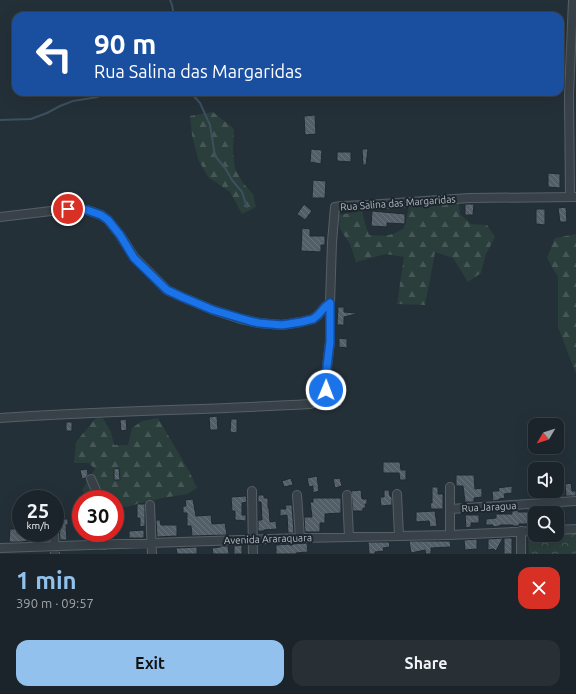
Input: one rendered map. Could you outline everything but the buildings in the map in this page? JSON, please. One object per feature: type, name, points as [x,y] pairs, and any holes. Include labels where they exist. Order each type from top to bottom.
[{"type":"street","points":[[573,0],[569,95],[573,197]]},
{"type":"street","name":"Rua Salina das Margaridas","points":[[330,303],[335,207],[469,198],[573,197]]},
{"type":"street","points":[[0,217],[68,209],[87,210],[101,215],[108,220],[120,235],[134,258],[167,290],[213,310],[241,319],[259,323],[282,325],[301,322],[313,319],[330,303]]},
{"type":"street","points":[[0,418],[39,415],[310,404],[320,400],[325,394],[326,390],[325,383],[330,342],[330,303]]},
{"type":"street","points":[[91,479],[96,490]]},
{"type":"street","points":[[450,486],[450,535]]},
{"type":"street","points":[[252,491],[253,554]]},
{"type":"street","points":[[297,494],[300,538]]},
{"type":"street","points":[[397,494],[399,536]]},
{"type":"street","points":[[347,495],[350,537]]},
{"type":"street","name":"Rua Jaragua","points":[[450,509],[576,501]]},
{"type":"street","points":[[150,506],[152,554]]},
{"type":"street","points":[[564,529],[576,528]]},
{"type":"street","points":[[521,531],[521,554]]},
{"type":"street","name":"Avenida Araraquara","points":[[0,548],[55,550],[104,545],[300,538],[450,535],[528,531]]},
{"type":"green space","points":[[213,112],[234,129],[233,152],[235,169],[243,183],[253,194],[256,207],[242,214],[230,192],[208,177],[198,159],[192,135],[190,116]]},
{"type":"green space","points":[[459,203],[460,214],[471,224],[487,225],[495,237],[486,254],[481,273],[468,282],[453,258],[435,252],[425,305],[397,304],[404,257],[386,254],[356,262],[350,244],[340,229],[339,215],[362,211],[369,235],[384,236],[404,228],[409,207]]},
{"type":"green space","points":[[576,234],[576,374],[558,327],[558,277],[547,258],[555,238]]},
{"type":"green space","points":[[100,413],[111,432],[114,445],[128,445],[132,428],[142,421],[158,418],[189,471],[197,488],[187,494],[124,506],[124,490],[82,490],[95,469],[89,463],[74,463],[76,442]]},
{"type":"green space","points":[[576,532],[576,554],[529,554],[528,542],[564,542],[564,533]]},
{"type":"waterway","points":[[170,0],[173,12]]},
{"type":"waterway","points":[[0,120],[31,119],[73,101],[100,96]]},
{"type":"waterway","points":[[194,96],[200,103],[210,125],[215,156],[242,192],[247,207]]},
{"type":"route","points":[[68,209],[87,210],[101,215],[108,220],[120,235],[134,258],[167,290],[213,310],[259,323],[282,325],[313,319],[330,303],[330,342],[325,383],[326,390]]}]
